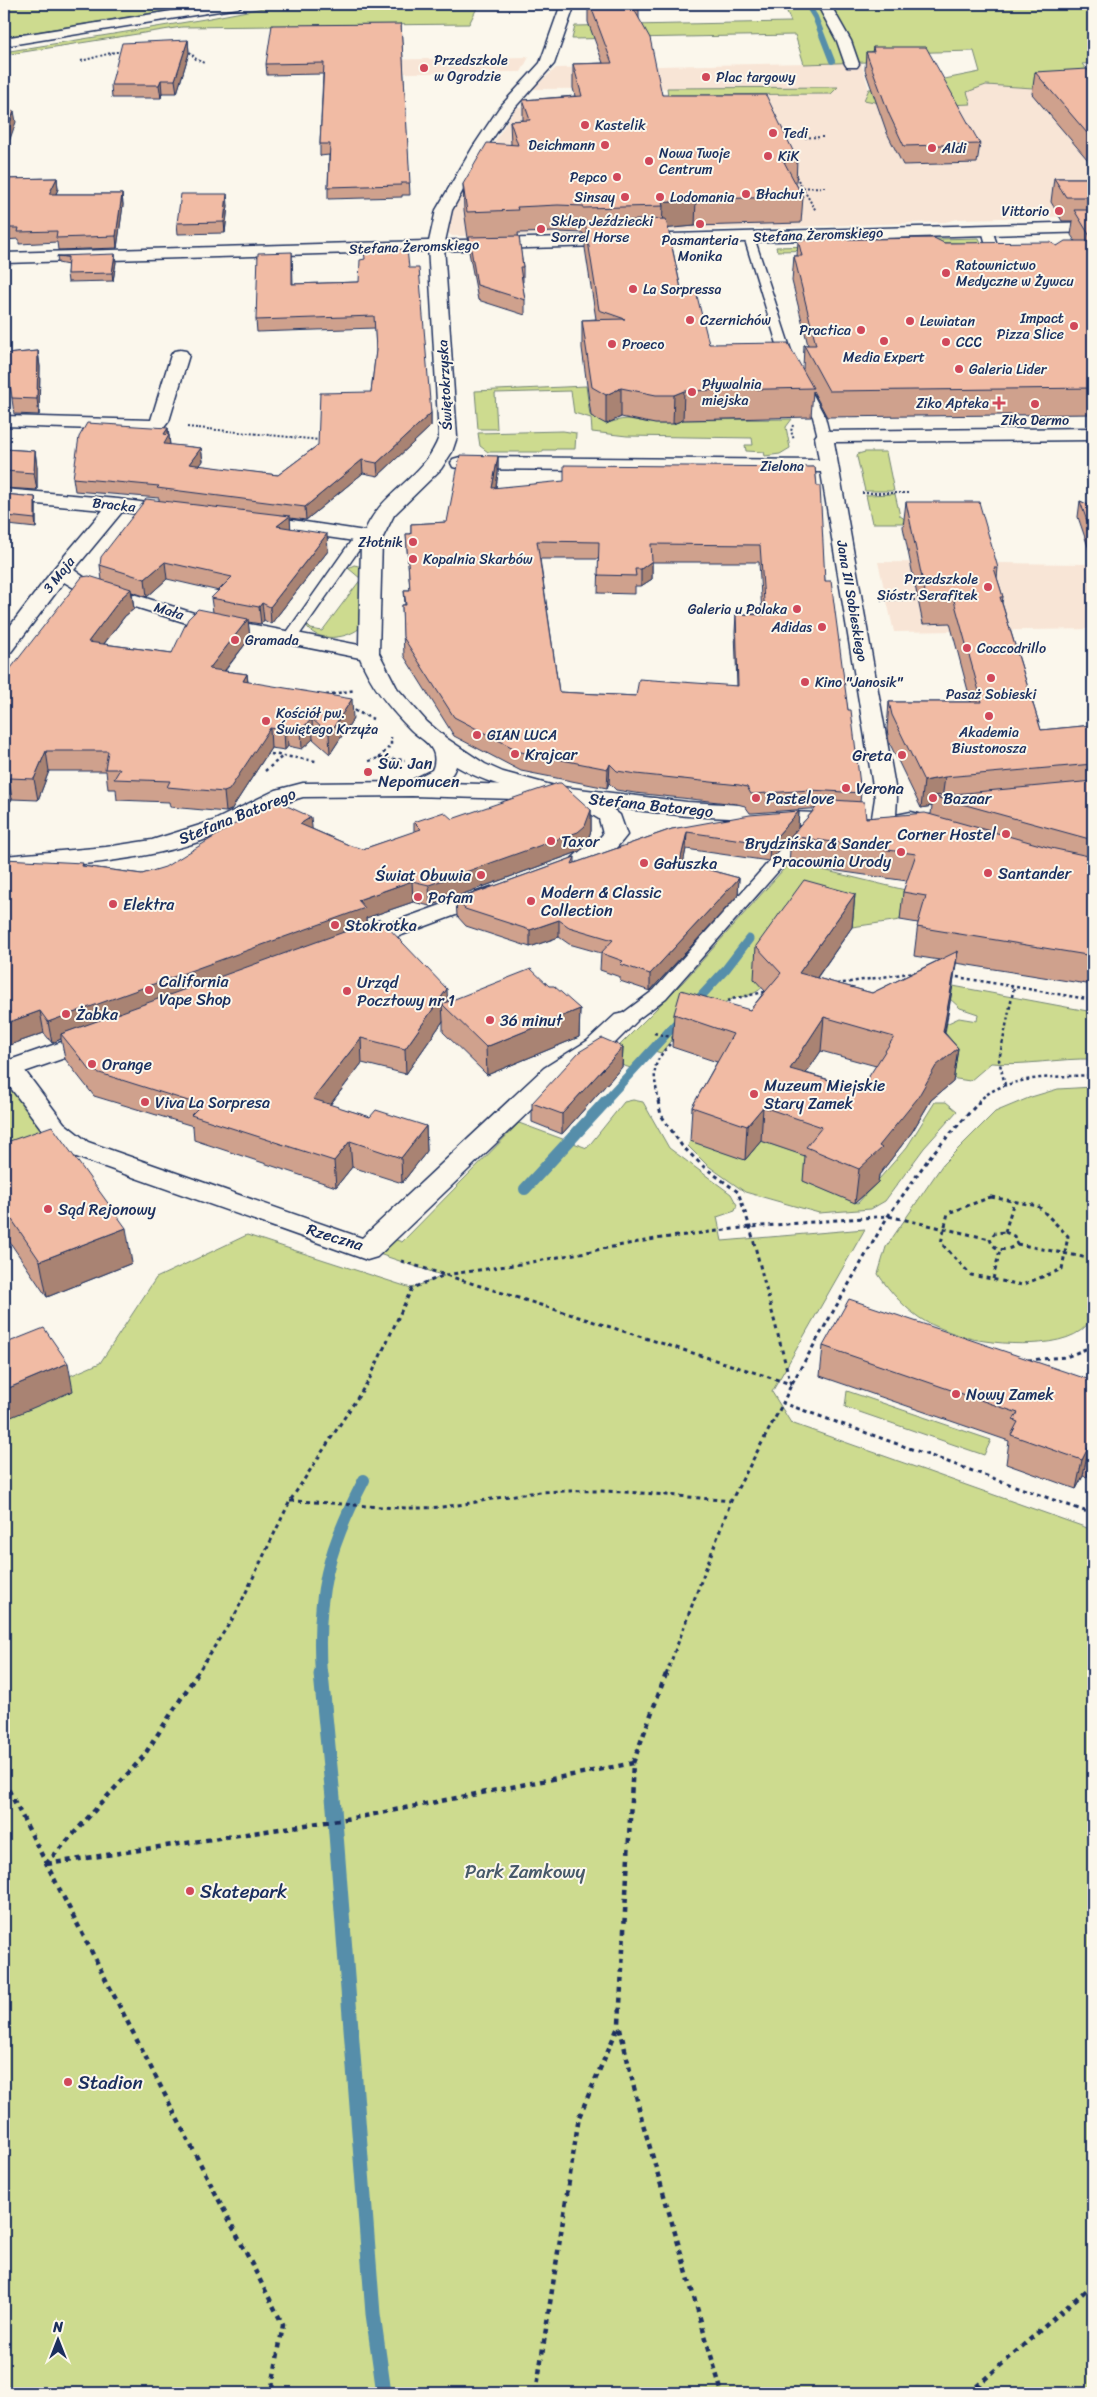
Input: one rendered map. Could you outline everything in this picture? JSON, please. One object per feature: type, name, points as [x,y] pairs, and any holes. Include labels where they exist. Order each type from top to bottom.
[{"type":"street","points":[[4,42],[238,4]]},
{"type":"street","name":"Świętokrzyska","points":[[564,795],[495,777],[462,760],[442,747],[401,707],[383,685],[374,669],[369,653],[366,538],[392,505],[438,462],[445,450],[448,432],[436,246],[444,210],[480,147],[500,118],[547,64],[568,4]]},
{"type":"street","points":[[824,4],[844,41],[852,64]]},
{"type":"street","name":"Stefana Żeromskiego","points":[[4,258],[1093,227]]},
{"type":"street","points":[[4,421],[156,426],[160,421],[180,355]]},
{"type":"street","points":[[824,437],[1093,434]]},
{"type":"street","name":"Zielona","points":[[438,462],[829,466],[824,437]]},
{"type":"street","name":"Jana III Sobieskiego","points":[[829,466],[883,778],[886,810],[883,824]]},
{"type":"street","name":"Bracka","points":[[4,495],[196,514]]},
{"type":"street","name":"3 Maja","points":[[4,648],[62,571],[118,505]]},
{"type":"street","points":[[234,518],[292,525],[366,538]]},
{"type":"street","name":"Mała","points":[[62,571],[81,584],[192,619],[369,653]]},
{"type":"street","points":[[412,789],[431,782],[440,776],[446,766],[447,757],[442,747]]},
{"type":"street","name":"Stefana Batorego","points":[[4,863],[106,854],[153,847],[188,838],[221,826],[295,792],[323,789],[412,789],[564,795],[687,809],[778,814],[806,818]]},
{"type":"street","points":[[564,795],[609,815],[615,835],[607,845],[573,865],[637,844]]},
{"type":"street","points":[[688,832],[742,823],[806,818],[883,824],[932,825]]},
{"type":"street","points":[[330,953],[508,888]]},
{"type":"street","name":"Rzeczna","points":[[7,1070],[54,1129],[55,1139],[368,1250],[552,1074],[596,1047],[624,1021]]},
{"type":"street","points":[[7,1070],[124,1028]]},
{"type":"lane","points":[[977,260],[1001,259],[987,230]]},
{"type":"lane","points":[[749,237],[787,357],[819,417],[824,437]]},
{"type":"lane","points":[[290,638],[366,538]]},
{"type":"lane","points":[[624,1021],[660,994],[805,833],[806,818]]},
{"type":"path","points":[[187,49],[196,59],[204,63]]},
{"type":"path","points":[[81,61],[115,52],[127,52]]},
{"type":"path","points":[[182,52],[191,52]]},
{"type":"path","points":[[780,138],[824,137]]},
{"type":"path","points":[[791,168],[817,213]]},
{"type":"path","points":[[794,188],[825,187]]},
{"type":"path","points":[[795,445],[791,431],[796,421]]},
{"type":"path","points":[[156,426],[324,440]]},
{"type":"path","points":[[857,493],[909,493]]},
{"type":"path","points":[[855,616],[884,617],[880,600],[917,600]]},
{"type":"path","points":[[346,708],[364,714],[377,722]]},
{"type":"path","points":[[379,758],[391,745],[391,738],[387,731]]},
{"type":"path","points":[[365,762],[379,758],[423,762],[425,757],[442,747]]},
{"type":"path","points":[[265,753],[317,762]]},
{"type":"path","points":[[831,985],[920,972]]},
{"type":"path","points":[[948,976],[1093,1000]]},
{"type":"path","points":[[1005,1085],[999,1060],[1014,987]]},
{"type":"path","points":[[717,1006],[732,999],[757,992],[776,991]]},
{"type":"path","points":[[682,1032],[661,1053],[653,1073],[661,1114],[682,1146],[704,1167],[738,1192],[750,1227],[791,1385]]},
{"type":"path","points":[[656,1033],[674,1038]]},
{"type":"path","points":[[722,2393],[641,2117],[619,2024],[633,1763],[731,1501],[791,1385],[839,1305],[888,1216],[932,1154],[982,1098],[1005,1085],[1036,1079],[1093,1075]]},
{"type":"path","points":[[991,1197],[1038,1206],[1068,1236],[1062,1269],[1022,1285],[971,1275],[941,1243],[944,1229],[948,1214],[991,1197]]},
{"type":"path","points":[[1005,1232],[1014,1201]]},
{"type":"path","points":[[46,1864],[143,1757],[235,1615],[290,1501],[369,1380],[412,1288],[445,1275],[527,1263],[655,1239],[750,1227],[888,1216],[990,1239]]},
{"type":"path","points":[[990,1239],[994,1233],[1005,1232],[1014,1236],[1017,1244]]},
{"type":"path","points":[[990,1239],[992,1245],[1000,1250],[1011,1249],[1017,1244]]},
{"type":"path","points":[[1017,1244],[1093,1259]]},
{"type":"path","points":[[368,1250],[791,1385]]},
{"type":"path","points":[[993,1279],[1000,1250]]},
{"type":"path","points":[[1022,1360],[1040,1361],[1066,1358],[1093,1346]]},
{"type":"path","points":[[783,1403],[1093,1514]]},
{"type":"path","points":[[290,1501],[338,1502],[378,1508],[441,1507],[541,1492],[619,1490],[731,1501]]},
{"type":"path","points":[[46,1864],[365,1816],[633,1763]]},
{"type":"path","points":[[4,1781],[283,2325],[271,2393]]},
{"type":"path","points":[[536,2393],[578,2117],[619,2024]]},
{"type":"path","points":[[969,2393],[1093,2284]]},
{"type":"shaded area","name":"Przedszkole w Ogrodzie","points":[[529,57],[521,72],[323,74],[324,61]]},
{"type":"shaded area","points":[[861,62],[869,89],[864,100],[971,103],[966,91],[986,85],[1033,88],[1063,83],[1093,90],[1093,216],[958,219],[945,222],[538,235],[452,236],[447,232],[453,209],[516,107],[619,105],[668,100],[668,95],[831,94],[837,87],[532,89],[556,68]]},
{"type":"shaded area","name":"Przedszkole Sióstr Serafitek","points":[[878,562],[1093,564],[1093,629],[894,632]]},
{"type":"green space","points":[[4,4],[207,4],[4,37]]},
{"type":"green space","points":[[284,4],[479,4],[469,24],[182,27],[4,55],[4,52]]},
{"type":"green space","points":[[784,4],[1093,4],[1093,63],[1082,64],[1093,77],[1033,88],[986,85],[967,92],[971,104],[900,107],[864,100],[869,89],[899,88],[980,72],[974,51],[897,53],[867,62],[804,64],[795,35],[572,39],[575,26],[791,22]]},
{"type":"green space","points":[[838,87],[831,94],[668,95],[667,88]]},
{"type":"green space","points":[[979,238],[983,247],[777,251],[776,247],[858,245],[893,240]]},
{"type":"green space","points":[[586,386],[590,415],[604,423],[627,419],[655,424],[669,424],[683,420],[792,419],[786,427],[790,448],[780,454],[765,456],[764,452],[746,451],[745,445],[753,445],[752,438],[627,436],[592,432],[591,418],[574,413],[571,391],[495,393],[497,429],[478,429],[475,391]]},
{"type":"green space","points":[[563,431],[576,433],[575,449],[543,450],[543,452],[488,452],[480,446],[478,433]]},
{"type":"green space","points":[[886,452],[894,491],[865,491],[857,457],[858,454]]},
{"type":"green space","points":[[895,494],[900,516],[911,523],[872,523],[866,495]]},
{"type":"green space","points":[[354,565],[363,567],[362,626],[349,634],[341,636],[324,637],[316,635],[306,624],[311,629],[322,631],[361,579],[348,568]]},
{"type":"green space","points":[[790,862],[934,897],[907,900],[900,920],[852,927],[802,913],[776,968],[769,979],[756,992],[730,1000],[701,1015],[683,1028],[661,1053],[651,1050],[634,1069],[605,1060],[683,982]]},
{"type":"green space","points":[[953,986],[1093,1012],[1093,1059],[1017,1064],[991,1063],[970,1081],[937,1076],[946,1024],[959,1018],[977,1021],[978,1014],[960,1008],[948,997]]},
{"type":"green space","points":[[15,1079],[52,1130],[4,1158],[4,1083]]},
{"type":"green space","points":[[1093,1087],[1093,1313],[1086,1326],[1075,1334],[1059,1340],[1040,1343],[1003,1343],[973,1339],[955,1334],[926,1322],[912,1312],[893,1294],[878,1274],[886,1247],[943,1164],[995,1112],[1031,1097],[1058,1089]]},
{"type":"green space","name":"Park Zamkowy","points":[[633,1100],[643,1102],[669,1148],[731,1194],[737,1205],[735,1211],[717,1217],[722,1241],[865,1229],[772,1392],[791,1423],[1093,1530],[1093,2393],[4,2393],[4,1404],[100,1363],[156,1278],[247,1235],[411,1288],[444,1276],[367,1250],[383,1235],[402,1242],[519,1123],[587,1148],[624,1102]]},
{"type":"green space","points":[[935,1102],[946,1102],[957,1111],[924,1148],[885,1201],[871,1209],[819,1213],[745,1192],[707,1165],[688,1146],[690,1141],[761,1141],[819,1160],[803,1181],[858,1203],[907,1147]]},
{"type":"green space","points":[[847,1391],[991,1440],[984,1455],[845,1407]]},
{"type":"building","points":[[590,4],[631,4],[650,38],[662,95],[766,95],[797,159],[783,160],[803,197],[696,199],[662,203],[663,206],[583,208],[583,206],[558,205],[517,207],[518,210],[467,212],[463,184],[487,143],[518,145],[510,121],[530,120],[523,100],[582,96],[573,64],[612,63]]},
{"type":"building","points":[[401,24],[410,183],[401,183],[401,185],[328,187],[330,144],[320,144],[324,63],[266,64],[272,25]]},
{"type":"building","points":[[188,40],[175,80],[161,80],[159,85],[111,85],[122,43]]},
{"type":"building","points":[[873,47],[926,47],[980,144],[904,146],[889,114],[866,52],[874,52]]},
{"type":"building","points":[[1087,69],[1093,77],[1093,140],[1035,72]]},
{"type":"building","points":[[4,110],[14,111],[4,141]]},
{"type":"building","points":[[57,178],[49,194],[122,194],[116,236],[56,238],[57,231],[18,232],[19,228],[4,228],[4,179]]},
{"type":"building","points":[[1054,178],[1093,178],[1093,197],[1066,197]]},
{"type":"building","points":[[181,194],[227,194],[224,222],[177,223]]},
{"type":"building","points":[[1074,210],[1093,210],[1093,241]]},
{"type":"building","points":[[666,219],[681,289],[695,288],[709,344],[788,343],[813,388],[684,391],[674,395],[656,395],[621,388],[606,395],[592,387],[582,320],[625,319],[599,310],[585,222]]},
{"type":"building","points":[[519,236],[523,267],[520,267],[525,300],[477,285],[469,237]]},
{"type":"building","name":"Galeria Lider","points":[[934,238],[944,243],[1050,242],[1057,246],[1065,241],[1093,241],[1093,388],[829,391],[804,345],[816,345],[794,256],[802,256],[798,240]]},
{"type":"building","points":[[407,249],[409,268],[419,268],[431,413],[377,463],[362,460],[305,507],[157,488],[159,486],[73,478],[79,437],[87,423],[168,428],[164,434],[169,435],[164,444],[201,448],[189,464],[278,475],[318,445],[320,393],[371,392],[376,350],[374,316],[256,320],[258,253],[292,252],[292,284],[359,282],[360,260],[365,259],[364,251]]},
{"type":"building","points":[[115,254],[112,273],[67,274],[68,257],[57,256]]},
{"type":"building","points":[[38,351],[37,399],[12,398],[6,354]]},
{"type":"building","points":[[4,449],[35,451],[34,473],[4,471]]},
{"type":"building","points":[[460,455],[498,456],[492,488],[564,481],[564,465],[815,467],[817,486],[820,486],[825,581],[831,581],[848,710],[851,710],[861,793],[810,790],[751,794],[747,787],[739,785],[617,771],[610,764],[608,769],[521,752],[454,717],[403,637],[402,605],[406,605],[404,590],[410,590],[406,534],[411,534],[411,524],[447,522]],"holes":[[[537,541],[599,542],[598,575],[636,576],[635,569],[641,569],[652,561],[651,544],[760,545],[765,615],[736,614],[738,686],[639,679],[636,696],[559,692]]]},
{"type":"building","points":[[4,494],[35,497],[35,519],[7,516],[4,520]]},
{"type":"building","points":[[146,499],[290,516],[277,526],[327,534],[270,607],[262,603],[259,607],[211,598],[232,577],[165,562],[145,579],[100,565],[101,557]]},
{"type":"building","points":[[1080,501],[1093,507],[1093,538]]},
{"type":"building","points":[[906,502],[979,502],[998,568],[994,568],[1003,597],[1000,597],[1041,730],[1093,725],[1093,764],[945,777],[924,781],[892,715],[889,702],[982,702],[953,597],[926,597]]},
{"type":"building","points":[[89,576],[131,589],[122,597],[88,642],[172,653],[188,619],[198,609],[248,619],[209,669],[247,674],[243,681],[352,699],[329,734],[312,719],[301,729],[287,726],[284,730],[270,728],[229,790],[224,792],[167,787],[170,781],[114,779],[120,769],[105,769],[108,751],[46,751],[34,779],[9,778],[4,781],[4,677],[82,577]]},
{"type":"building","points":[[1093,781],[1093,840],[933,796]]},
{"type":"building","points":[[561,783],[591,810],[585,826],[578,832],[429,885],[412,881],[358,900],[365,908],[48,1022],[40,1011],[4,1024],[4,859],[83,863],[82,866],[142,874],[165,867],[274,800],[311,817],[300,824],[351,846],[363,849],[421,829],[414,822],[444,812],[452,819]]},
{"type":"building","points":[[819,800],[864,802],[866,818],[925,813],[1051,848],[1093,857],[1093,956],[917,927],[926,896],[903,892],[916,854],[791,836],[815,809]]},
{"type":"building","points":[[799,811],[770,844],[687,832],[680,862],[739,878],[650,974],[620,964],[623,961],[601,953],[613,940],[569,927],[559,920],[530,930],[465,909],[456,900],[575,857],[572,864],[672,829],[750,815]]},
{"type":"building","points":[[804,880],[855,894],[799,973],[872,993],[958,951],[943,1032],[958,1048],[936,1066],[917,1099],[879,1146],[882,1148],[859,1169],[806,1147],[822,1127],[763,1107],[747,1126],[692,1107],[733,1034],[674,1014],[681,990],[750,1010],[781,973],[756,946]],"holes":[[[824,1017],[894,1037],[861,1089],[790,1069]]]},
{"type":"building","points":[[380,919],[447,989],[405,1049],[361,1038],[313,1099],[370,1117],[376,1110],[426,1126],[401,1158],[350,1141],[334,1161],[191,1115],[201,1105],[90,1070],[61,1034]]},
{"type":"building","points":[[531,969],[549,986],[554,986],[580,1009],[486,1047],[442,1004]]},
{"type":"building","points":[[602,1038],[623,1047],[562,1114],[532,1103],[579,1052]]},
{"type":"building","name":"Sąd Rejonowy","points":[[52,1126],[126,1228],[40,1261],[4,1208],[4,1143]]},
{"type":"building","points":[[849,1299],[1093,1381],[1093,1447],[1089,1446],[1082,1460],[1011,1435],[1018,1422],[1013,1420],[1018,1413],[823,1346]]},
{"type":"building","points":[[44,1328],[68,1363],[4,1390],[4,1344]]},
{"type":"waterway","points":[[807,4],[815,17],[832,61]]},
{"type":"waterway","points":[[604,1102],[726,969],[749,939]]},
{"type":"waterway","points":[[525,1189],[606,1101]]},
{"type":"waterway","points":[[321,1675],[320,1620],[327,1574],[341,1529],[364,1480]]},
{"type":"waterway","points":[[321,1674],[334,1808],[373,2314],[384,2393]]},
{"type":"place","name":"Przedszkole w Ogrodzie","points":[[424,68]]},
{"type":"place","name":"Plac targowy","points":[[706,77]]},
{"type":"place","name":"Kastelik","points":[[585,125]]},
{"type":"place","name":"Tedi","points":[[773,133]]},
{"type":"place","name":"Deichmann","points":[[605,145]]},
{"type":"place","name":"Aldi","points":[[932,148]]},
{"type":"place","name":"KiK","points":[[768,156]]},
{"type":"place","name":"Nowa Twoje Centrum","points":[[649,161]]},
{"type":"place","name":"Pepco","points":[[617,177]]},
{"type":"place","name":"Błachut","points":[[746,194]]},
{"type":"place","name":"Sinsay","points":[[625,197]]},
{"type":"place","name":"Lodomania","points":[[660,197]]},
{"type":"place","name":"Vittorio","points":[[1059,211]]},
{"type":"place","name":"Pasmanteria Monika","points":[[700,224]]},
{"type":"place","name":"Sklep Jeździecki Sorrel Horse","points":[[541,229]]},
{"type":"place","name":"Ratownictwo Medyczne w Żywcu","points":[[946,273]]},
{"type":"place","name":"La Sorpressa","points":[[633,289]]},
{"type":"place","name":"Czernichów","points":[[690,320]]},
{"type":"place","name":"Lewiatan","points":[[910,321]]},
{"type":"place","name":"Impact Pizza Slice","points":[[1074,326]]},
{"type":"place","name":"Practica","points":[[861,330]]},
{"type":"place","name":"Media Expert","points":[[884,341]]},
{"type":"place","name":"CCC","points":[[946,342]]},
{"type":"place","name":"Proeco","points":[[612,344]]},
{"type":"place","name":"Galeria Lider","points":[[959,369]]},
{"type":"place","name":"Pływalnia miejska","points":[[692,392]]},
{"type":"place","name":"Ziko Apteka","points":[[999,403]]},
{"type":"place","name":"Ziko Dermo","points":[[1035,404]]},
{"type":"place","name":"Złotnik","points":[[413,542]]},
{"type":"place","name":"Kopalnia Skarbów","points":[[413,559]]},
{"type":"place","name":"Przedszkole Sióstr Serafitek","points":[[988,587]]},
{"type":"place","name":"Galeria u Polaka","points":[[797,609]]},
{"type":"place","name":"Adidas","points":[[822,627]]},
{"type":"place","name":"Gramada","points":[[235,640]]},
{"type":"place","name":"Coccodrillo","points":[[967,648]]},
{"type":"place","name":"Pasaż Sobieski","points":[[991,678]]},
{"type":"place","name":"Kino \"Janosik\"","points":[[805,682]]},
{"type":"place","name":"Akademia Biustonosza","points":[[989,716]]},
{"type":"place","name":"Kościół pw. Świętego Krzyża","points":[[266,721]]},
{"type":"place","name":"GIAN LUCA","points":[[477,735]]},
{"type":"place","name":"Krajcar","points":[[515,754]]},
{"type":"place","name":"Greta","points":[[902,755]]},
{"type":"place","name":"Św. Jan Nepomucen","points":[[368,772]]},
{"type":"place","name":"Verona","points":[[846,788]]},
{"type":"place","name":"Pastelove","points":[[756,798]]},
{"type":"place","name":"Bazaar","points":[[933,798]]},
{"type":"place","name":"Corner Hostel","points":[[1006,834]]},
{"type":"place","name":"Taxor","points":[[551,841]]},
{"type":"place","name":"Brydzińska & Sander Pracownia Urody","points":[[901,852]]},
{"type":"place","name":"Gałuszka","points":[[644,863]]},
{"type":"place","name":"Santander","points":[[988,873]]},
{"type":"place","name":"Świat Obuwia","points":[[481,875]]},
{"type":"place","name":"Pofam","points":[[418,897]]},
{"type":"place","name":"Modern & Classic Collection","points":[[531,901]]},
{"type":"place","name":"Elektra","points":[[113,904]]},
{"type":"place","name":"Stokrotka","points":[[335,925]]},
{"type":"place","name":"California Vape Shop","points":[[149,990]]},
{"type":"place","name":"Urząd Pocztowy nr 1","points":[[347,991]]},
{"type":"place","name":"Żabka","points":[[66,1014]]},
{"type":"place","name":"36 minut","points":[[490,1020]]},
{"type":"place","name":"Orange","points":[[92,1064]]},
{"type":"place","name":"Muzeum Miejskie Stary Zamek","points":[[754,1094]]},
{"type":"place","name":"Viva La Sorpresa","points":[[145,1102]]},
{"type":"place","name":"Sąd Rejonowy","points":[[48,1209]]},
{"type":"place","name":"Nowy Zamek","points":[[956,1394]]},
{"type":"place","name":"Skatepark","points":[[190,1891]]},
{"type":"place","name":"Stadion","points":[[68,2082]]}]
